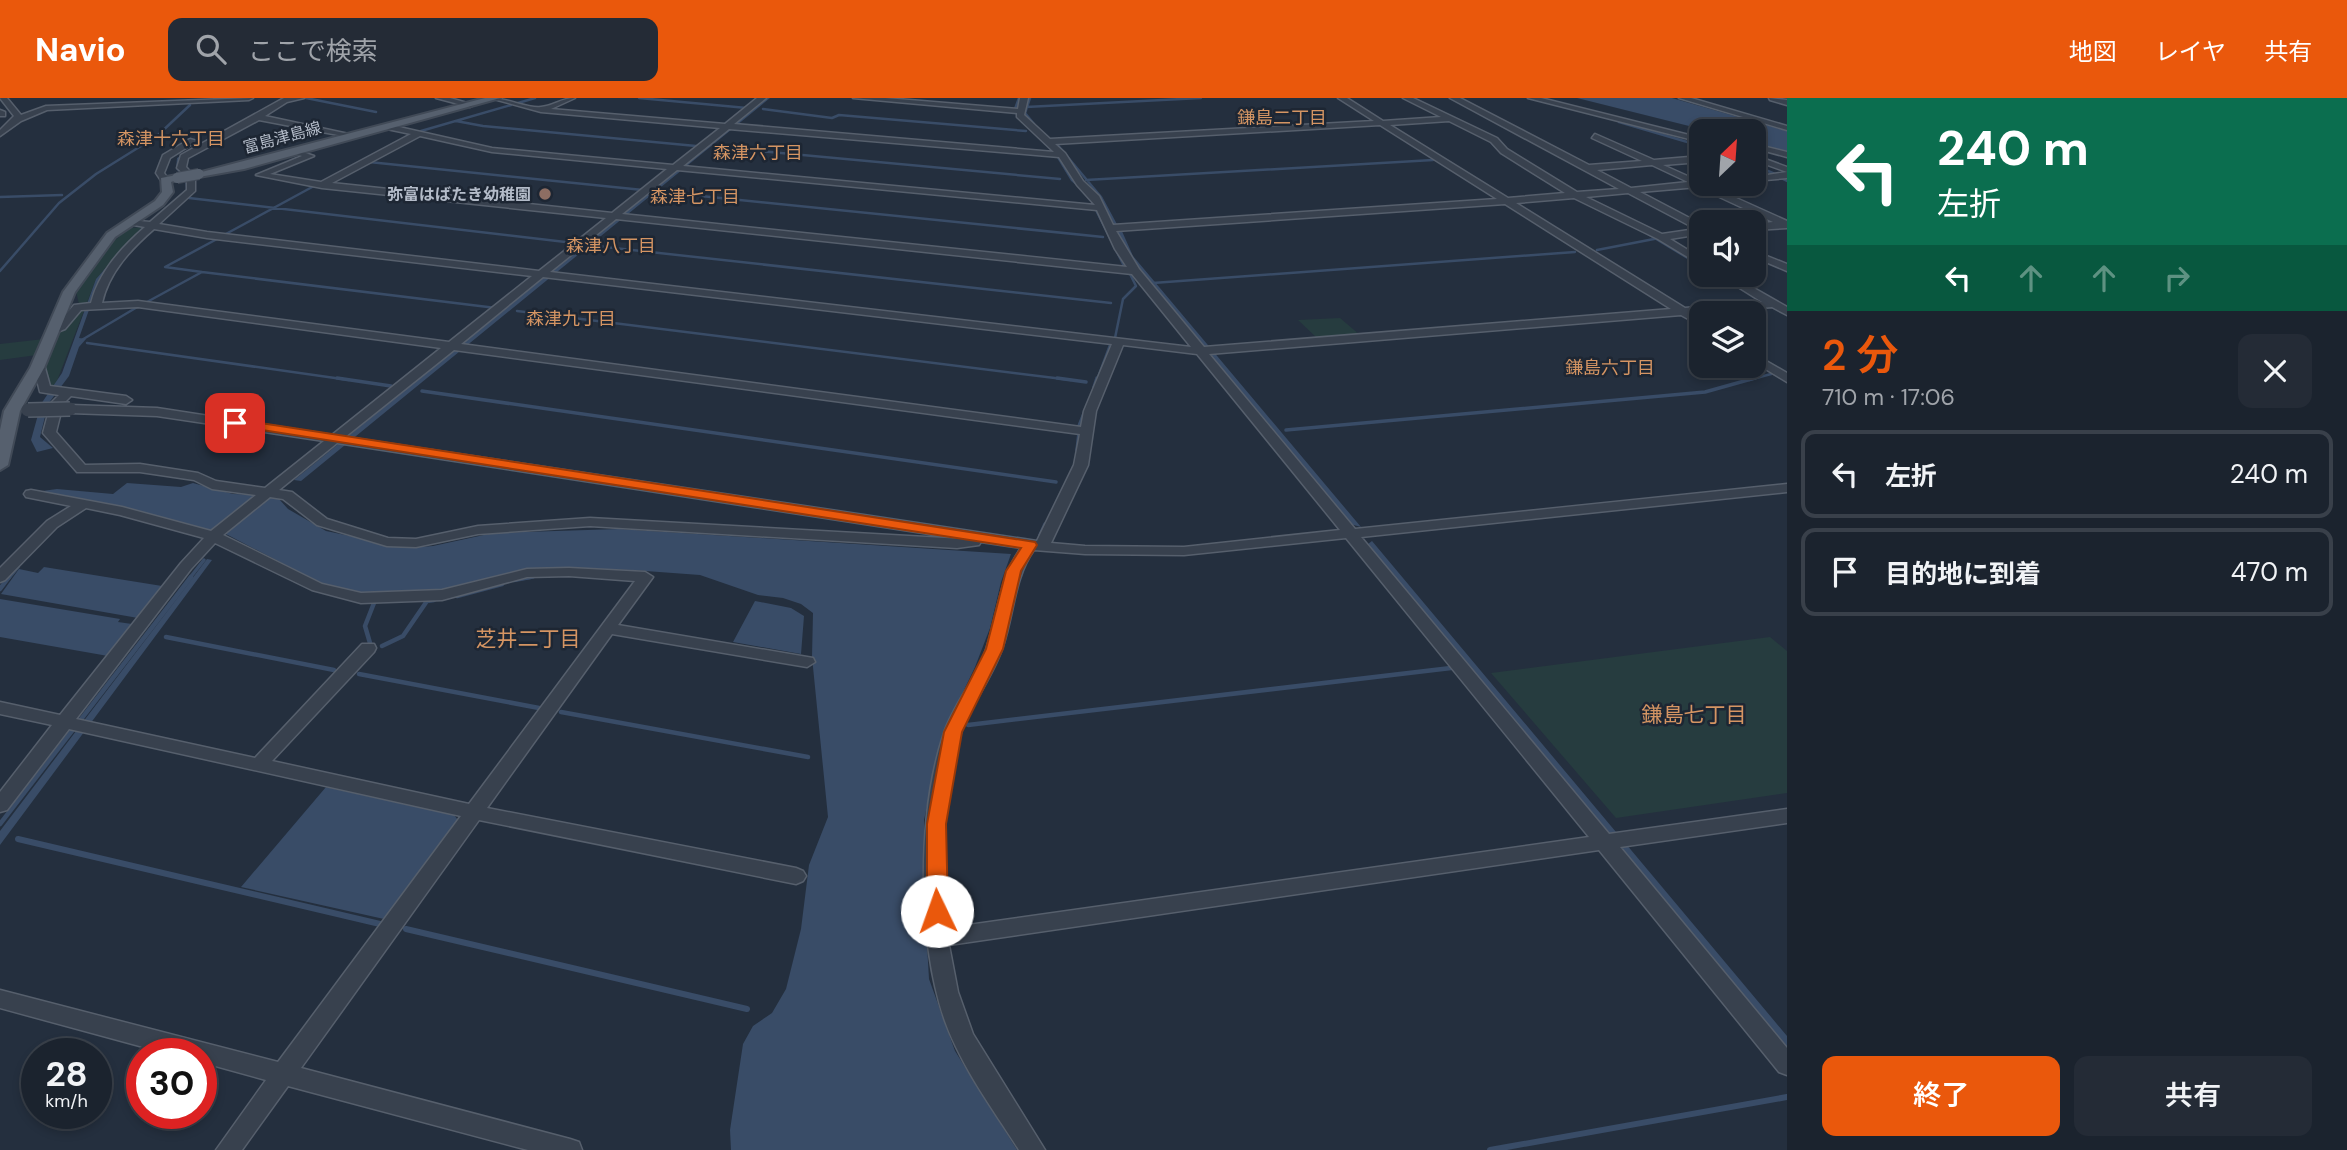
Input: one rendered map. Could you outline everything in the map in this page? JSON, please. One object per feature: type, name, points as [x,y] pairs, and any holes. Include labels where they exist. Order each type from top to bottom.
[{"type":"main road","name":"富島津島線","points":[[171,179],[296,152],[494,98]]},
{"type":"main road","points":[[0,465],[12,411],[37,368],[69,292],[111,235],[144,224],[165,197],[171,179]]},
{"type":"street","points":[[3,98],[18,119]]},
{"type":"street","points":[[0,145],[62,98]]},
{"type":"street","points":[[0,132],[11,127],[18,119],[48,108],[249,98]]},
{"type":"street","points":[[52,331],[87,306],[144,224],[191,191],[192,179],[187,171],[181,168],[184,157],[258,117],[283,99],[300,98]]},
{"type":"street","points":[[440,98],[470,105]]},
{"type":"street","points":[[494,98],[541,110],[1062,155]]},
{"type":"street","points":[[541,110],[571,98]]},
{"type":"street","points":[[0,805],[186,566],[213,536],[459,347],[762,98]]},
{"type":"street","points":[[857,98],[1019,111]]},
{"type":"street","points":[[1019,111],[1024,98]]},
{"type":"street","points":[[1342,98],[1689,316]]},
{"type":"street","points":[[1407,98],[1494,140],[1504,151],[1576,195],[1661,237],[1689,254]]},
{"type":"street","points":[[1454,98],[1689,224]]},
{"type":"street","points":[[1532,98],[1689,137]]},
{"type":"street","points":[[1570,98],[1689,128]]},
{"type":"street","points":[[1683,98],[1787,128]]},
{"type":"street","points":[[1773,98],[1787,103]]},
{"type":"street","points":[[171,179],[160,173],[169,154],[264,101]]},
{"type":"street","points":[[1736,103],[1787,120]]},
{"type":"street","points":[[0,106],[9,105]]},
{"type":"street","points":[[1019,111],[1027,124],[1062,155],[1102,208],[1120,249],[1199,351],[1613,841],[1787,1065]]},
{"type":"street","points":[[258,117],[354,136]]},
{"type":"street","points":[[1049,142],[1451,119]]},
{"type":"street","points":[[390,127],[492,150],[1102,208]]},
{"type":"street","points":[[322,185],[366,163],[383,149],[418,134]]},
{"type":"street","points":[[1595,136],[1689,179]]},
{"type":"street","points":[[1766,149],[1787,155]]},
{"type":"street","points":[[296,152],[310,156],[260,175],[322,185],[1135,271]]},
{"type":"street","points":[[1587,169],[1689,160]]},
{"type":"street","points":[[1766,162],[1787,170]]},
{"type":"street","points":[[1766,178],[1787,176]]},
{"type":"street","points":[[1112,228],[1509,201],[1689,185]]},
{"type":"street","points":[[1726,196],[1786,224]]},
{"type":"street","points":[[144,224],[220,236],[1199,351],[1774,304]]},
{"type":"street","points":[[1766,226],[1786,224]]},
{"type":"street","points":[[1661,237],[1689,232]]},
{"type":"street","points":[[1766,259],[1787,268]]},
{"type":"street","points":[[1745,287],[1787,312]]},
{"type":"street","points":[[69,292],[87,306],[138,304],[1085,431]]},
{"type":"street","points":[[1033,1150],[957,1024],[943,981],[935,858],[936,824],[953,732],[995,649],[1013,571],[1036,545],[1081,465],[1085,431],[1097,391],[1118,343]]},
{"type":"street","points":[[1766,365],[1787,378]]},
{"type":"street","points":[[37,368],[41,370],[41,386],[58,391],[222,411],[337,429],[346,436]]},
{"type":"street","points":[[58,391],[50,433],[63,446],[75,466],[82,469],[140,468],[198,477],[212,485],[287,495],[322,522],[376,540],[403,543],[429,541],[502,527],[590,522],[957,544],[993,539]]},
{"type":"street","points":[[12,411],[70,409],[157,412],[346,436],[993,539],[1085,550],[1184,551],[1787,488]]},
{"type":"street","points":[[32,494],[122,511],[213,536],[317,587],[361,598],[442,595],[527,573],[569,572],[645,577],[228,1150]]},
{"type":"street","points":[[0,577],[52,524],[82,505]]},
{"type":"street","points":[[608,628],[807,662]]},
{"type":"street","points":[[258,765],[368,649]]},
{"type":"street","points":[[0,708],[474,812],[796,876]]},
{"type":"street","points":[[939,937],[1787,816]]},
{"type":"street","points":[[0,999],[570,1150]]},
{"type":"green space","points":[[142,227],[96,279],[86,305],[79,304],[76,291],[111,243],[119,237],[119,233]]},
{"type":"green space","points":[[85,308],[55,386],[47,386],[43,364],[56,335],[80,309]]},
{"type":"green space","points":[[1340,318],[1360,335],[1317,338],[1298,320]]},
{"type":"green space","points":[[44,339],[37,355],[0,360],[0,344]]},
{"type":"green space","points":[[1770,637],[1787,651],[1787,793],[1616,818],[1491,673]]},
{"type":"water","points":[[765,98],[770,98],[301,481],[294,480]]},
{"type":"water","points":[[1577,98],[1672,98],[1745,119],[1689,119],[1689,126]]},
{"type":"water","points":[[277,102],[182,157],[188,178],[188,191],[128,245],[100,279],[79,338],[86,339],[79,347],[69,376],[48,404],[40,437],[53,448],[37,452],[31,440],[41,404],[62,373],[96,279],[143,226],[186,192],[185,178],[176,169],[177,158]]},
{"type":"water","points":[[1766,125],[1787,131],[1787,153],[1766,147]]},
{"type":"water","points":[[1116,229],[1121,229],[1133,256],[1361,527],[1350,524],[1140,270],[1131,259]]},
{"type":"water","points":[[127,483],[181,487],[193,483],[233,494],[279,499],[288,509],[326,531],[408,548],[433,546],[493,533],[619,529],[1011,554],[990,628],[975,667],[942,736],[924,820],[929,979],[955,1051],[1017,1150],[731,1150],[730,1130],[743,1044],[753,1026],[772,1013],[786,989],[801,929],[809,865],[828,817],[812,657],[813,613],[801,604],[783,598],[758,595],[700,575],[632,570],[569,569],[443,591],[365,595],[322,584],[226,534],[103,503],[82,502],[35,492],[57,489],[113,494]]},
{"type":"water","points":[[1372,541],[1787,1036],[1787,1053],[1391,576],[1368,544]]},
{"type":"water","points":[[207,559],[212,560],[0,845],[0,831]]},
{"type":"water","points":[[44,567],[162,586],[138,618],[1,594],[19,569],[38,573]]},
{"type":"water","points":[[0,599],[120,619],[118,622],[132,624],[108,656],[0,637]]},
{"type":"water","points":[[755,601],[791,608],[804,616],[801,654],[733,642]]},
{"type":"water","points":[[326,787],[454,815],[458,820],[384,919],[241,887]]},
{"type":"waterway","points":[[306,98],[376,112]]},
{"type":"waterway","points":[[518,103],[535,98]]},
{"type":"waterway","points":[[639,98],[747,108]]},
{"type":"waterway","points":[[1015,109],[1019,98]]},
{"type":"waterway","points":[[1027,107],[1030,98]]},
{"type":"waterway","points":[[1027,107],[1201,98]]},
{"type":"waterway","points":[[0,271],[59,203],[96,174],[157,136],[190,105]]},
{"type":"waterway","points":[[421,131],[511,105]]},
{"type":"waterway","points":[[1027,107],[1025,113],[1034,124]]},
{"type":"waterway","points":[[763,109],[832,118],[839,115],[1026,131]]},
{"type":"waterway","points":[[1015,112],[1046,144]]},
{"type":"waterway","points":[[456,121],[483,126],[696,146]]},
{"type":"waterway","points":[[1619,122],[1689,142]]},
{"type":"waterway","points":[[1489,140],[1502,153]]},
{"type":"waterway","points":[[365,159],[397,142]]},
{"type":"waterway","points":[[1056,143],[1087,180]]},
{"type":"waterway","points":[[716,147],[1060,179]]},
{"type":"waterway","points":[[1058,157],[1072,180],[1080,187]]},
{"type":"waterway","points":[[1087,180],[1433,160]]},
{"type":"waterway","points":[[369,162],[643,190]]},
{"type":"waterway","points":[[1766,170],[1775,174]]},
{"type":"waterway","points":[[1533,173],[1564,192]]},
{"type":"waterway","points":[[1783,179],[1787,181]]},
{"type":"waterway","points":[[1087,180],[1101,197],[1116,225]]},
{"type":"waterway","points":[[274,208],[314,186]]},
{"type":"waterway","points":[[662,192],[1103,237]]},
{"type":"waterway","points":[[0,197],[62,195]]},
{"type":"waterway","points":[[189,198],[274,208]]},
{"type":"waterway","points":[[224,235],[274,208]]},
{"type":"waterway","points":[[274,208],[574,243]]},
{"type":"waterway","points":[[1096,210],[1125,268]]},
{"type":"waterway","points":[[1648,234],[1689,259]]},
{"type":"waterway","points":[[202,272],[165,267],[217,239]]},
{"type":"waterway","points":[[1597,250],[1654,239]]},
{"type":"waterway","points":[[596,246],[1111,303]]},
{"type":"waterway","points":[[1153,283],[1575,252]]},
{"type":"waterway","points":[[147,302],[202,272]]},
{"type":"waterway","points":[[202,272],[496,308]]},
{"type":"waterway","points":[[1115,338],[1123,299],[1136,286],[1130,274]]},
{"type":"waterway","points":[[80,341],[139,306]]},
{"type":"waterway","points":[[517,311],[1071,380]]},
{"type":"waterway","points":[[87,343],[349,380]]},
{"type":"waterway","points":[[1097,380],[1110,345]]},
{"type":"waterway","points":[[1749,380],[1771,374]]},
{"type":"waterway","points":[[337,378],[391,386]]},
{"type":"waterway","points":[[1057,378],[1086,382]]},
{"type":"waterway","points":[[1094,387],[1097,378]]},
{"type":"waterway","points":[[1286,430],[1705,392],[1755,378]]},
{"type":"waterway","points":[[422,391],[1056,482]]},
{"type":"waterway","points":[[1079,426],[1085,411]]},
{"type":"waterway","points":[[1077,450],[1079,433]]},
{"type":"waterway","points":[[1040,535],[1045,524]]},
{"type":"waterway","points":[[189,579],[204,560]]},
{"type":"waterway","points":[[8,579],[18,567]]},
{"type":"waterway","points":[[0,589],[9,577]]},
{"type":"waterway","points":[[0,824],[191,577]]},
{"type":"waterway","points":[[520,579],[530,577]]},
{"type":"waterway","points":[[520,579],[533,577]]},
{"type":"waterway","points":[[514,580],[520,579]]},
{"type":"waterway","points":[[457,596],[502,584]]},
{"type":"waterway","points":[[382,646],[403,636],[427,601],[434,600]]},
{"type":"waterway","points":[[370,643],[365,626],[374,603]]},
{"type":"waterway","points":[[166,637],[334,670]]},
{"type":"waterway","points":[[965,723],[968,725],[1451,668]]},
{"type":"waterway","points":[[359,674],[539,708]]},
{"type":"waterway","points":[[561,712],[808,757]]},
{"type":"waterway","points":[[18,839],[380,924]]},
{"type":"waterway","points":[[406,929],[747,1009]]},
{"type":"waterway","points":[[1490,1150],[1787,1097]]},
{"type":"place","name":"弥富はばたき幼稚園","points":[[545,194]]},
{"type":"district","name":"鎌島二丁目","points":[[1282,118]]},
{"type":"district","name":"森津十六丁目","points":[[171,139]]},
{"type":"district","name":"森津六丁目","points":[[758,153]]},
{"type":"district","name":"森津七丁目","points":[[695,197]]},
{"type":"district","name":"森津八丁目","points":[[611,246]]},
{"type":"district","name":"森津九丁目","points":[[571,319]]},
{"type":"district","name":"鎌島六丁目","points":[[1610,368]]},
{"type":"district","name":"芝井二丁目","points":[[528,639]]},
{"type":"district","name":"鎌島七丁目","points":[[1694,715]]},
{"type":"route","points":[[235,423],[1030,545],[1013,571],[995,649],[953,732],[936,824],[937,911]]}]
